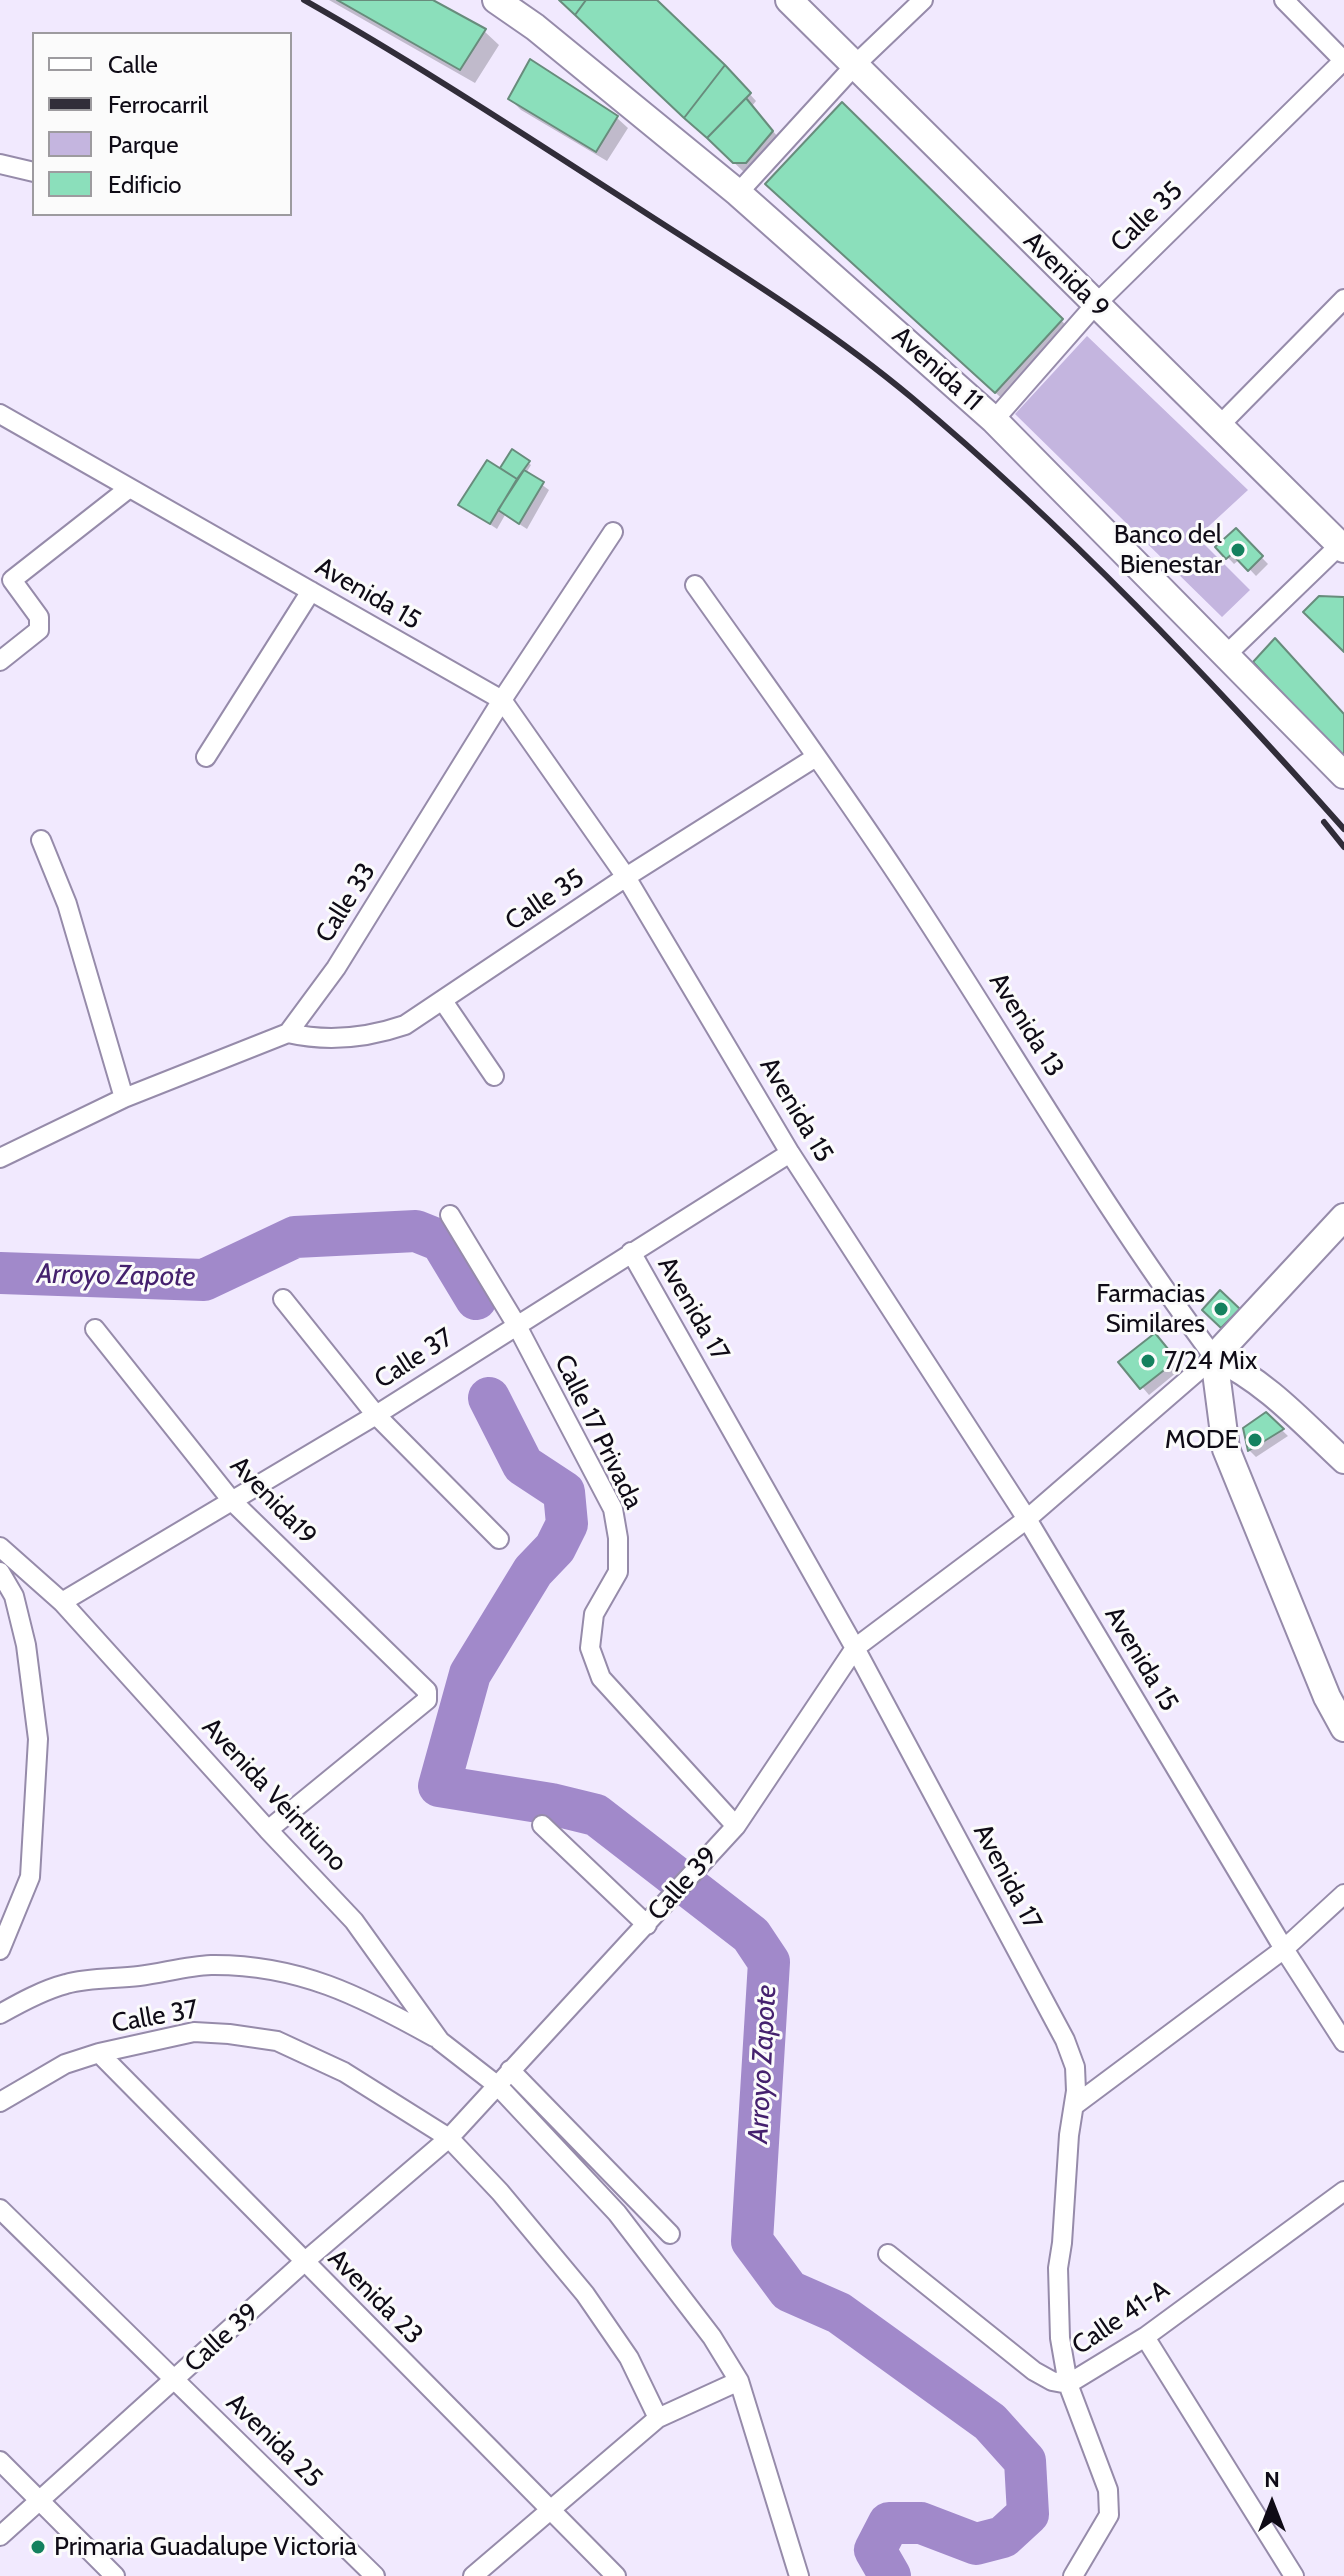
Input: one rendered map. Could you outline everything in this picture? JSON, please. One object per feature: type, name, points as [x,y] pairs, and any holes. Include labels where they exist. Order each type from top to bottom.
[{"type":"main road","name":"Avenida 11","points":[[496,0],[535,27],[738,193],[994,420],[1344,775]]},
{"type":"main road","name":"Avenida 9","points":[[789,0],[1218,427],[1343,545]]},
{"type":"main road","name":"Calle 39","points":[[1214,1357],[1344,1217]]},
{"type":"main road","points":[[1214,1357],[1226,1449],[1327,1697],[1344,1728]]},
{"type":"street","points":[[738,193],[856,64],[923,0]]},
{"type":"street","points":[[1284,0],[1344,60]]},
{"type":"street","name":"Calle 35","points":[[994,420],[1095,305],[1344,60]]},
{"type":"street","points":[[0,164],[32,172]]},
{"type":"street","points":[[1218,427],[1344,299]]},
{"type":"street","name":"Avenida 15","points":[[0,414],[502,700],[626,877],[790,1153],[1027,1519],[1284,1949],[1344,2042]]},
{"type":"street","points":[[0,661],[39,630],[39,617],[12,580],[128,489]]},
{"type":"street","name":"Calle 33","points":[[288,1033],[336,968],[502,700],[613,532]]},
{"type":"street","points":[[1227,654],[1343,545]]},
{"type":"street","name":"Avenida 13","points":[[695,585],[898,875],[1165,1291],[1214,1357],[1245,1371],[1344,1461]]},
{"type":"street","points":[[206,757],[311,591]]},
{"type":"street","name":"Calle 35","points":[[288,1033],[316,1040],[381,1033],[405,1025],[626,877],[816,757]]},
{"type":"street","points":[[41,840],[67,904],[124,1098]]},
{"type":"street","points":[[443,1001],[494,1076]]},
{"type":"street","points":[[0,1158],[124,1098],[288,1033]]},
{"type":"street","name":"Calle 37","points":[[62,1602],[376,1415],[790,1153]]},
{"type":"street","name":"Calle 17 Privada","points":[[450,1215],[516,1324],[613,1509],[618,1538],[618,1572],[594,1614],[590,1648],[601,1678],[736,1826]]},
{"type":"street","name":"Avenida 17","points":[[631,1252],[855,1648],[1065,2040],[1075,2067],[1075,2105],[1069,2135],[1058,2268],[1060,2338],[1068,2384],[1108,2490],[1109,2515],[1073,2576]]},
{"type":"street","points":[[283,1299],[376,1415],[499,1539]]},
{"type":"street","name":"Avenida19","points":[[95,1329],[232,1501],[423,1686],[428,1695],[427,1700],[268,1830]]},
{"type":"street","name":"Calle 39","points":[[0,2536],[304,2262],[449,2138],[736,1826],[855,1648],[1027,1519],[1214,1357]]},
{"type":"street","name":"Avenida Veintiuno","points":[[0,1547],[62,1602],[354,1921],[440,2041],[498,2086],[617,2213],[712,2337],[739,2381],[799,2576]]},
{"type":"street","points":[[0,1572],[14,1596],[26,1645],[38,1739],[30,1877],[0,1950]]},
{"type":"street","points":[[542,1825],[647,1925]]},
{"type":"street","points":[[1075,2105],[1284,1949],[1344,1894]]},
{"type":"street","points":[[0,2014],[21,2001],[68,1983],[209,1965],[243,1967],[275,1970],[320,1981],[386,2010],[440,2041]]},
{"type":"street","name":"Calle 37","points":[[0,2102],[65,2064],[99,2053],[194,2032],[229,2034],[277,2041],[344,2072],[449,2138]]},
{"type":"street","name":"Avenida 23","points":[[99,2053],[616,2576]]},
{"type":"street","points":[[510,2070],[670,2234]]},
{"type":"street","points":[[449,2138],[500,2192],[585,2294],[629,2358],[658,2418]]},
{"type":"street","name":"Calle 41-A","points":[[888,2254],[1034,2371],[1052,2381],[1068,2384],[1145,2337],[1344,2191]]},
{"type":"street","name":"Avenida 25","points":[[0,2209],[375,2576]]},
{"type":"street","points":[[1145,2337],[1294,2576]]},
{"type":"street","points":[[473,2576],[658,2418],[739,2381]]},
{"type":"street","points":[[0,2461],[115,2576]]},
{"type":"green space","points":[[1087,336],[1248,490],[1197,537],[1250,590],[1222,617],[1015,414]]},
{"type":"building","points":[[337,0],[433,0],[486,29],[460,70]]},
{"type":"building","points":[[559,0],[586,0],[575,15]]},
{"type":"building","points":[[586,0],[657,0],[725,65],[684,118],[575,15]]},
{"type":"building","points":[[530,59],[618,116],[596,152],[508,99]]},
{"type":"building","points":[[725,65],[751,93],[707,138],[684,118]]},
{"type":"building","points":[[746,98],[773,131],[746,163],[733,163],[707,138]]},
{"type":"building","points":[[842,102],[1063,319],[995,393],[765,184]]},
{"type":"building","points":[[512,449],[530,461],[517,479],[500,468]]},
{"type":"building","points":[[487,460],[517,479],[490,524],[458,505]]},
{"type":"building","points":[[524,470],[544,482],[519,524],[498,510]]},
{"type":"building","name":"Banco del Bienestar","points":[[1236,528],[1263,556],[1248,571],[1232,554],[1226,559],[1215,547]]},
{"type":"building","points":[[1319,596],[1344,597],[1344,652],[1303,612]]},
{"type":"building","points":[[1275,638],[1344,714],[1344,759],[1253,662]]},
{"type":"building","name":"Farmacias Similares","points":[[1220,1290],[1240,1309],[1221,1328],[1202,1310]]},
{"type":"building","name":"7/24 Mix","points":[[1155,1333],[1177,1360],[1140,1389],[1118,1362]]},
{"type":"building","name":"MODE","points":[[1266,1412],[1284,1429],[1248,1451],[1243,1428]]},
{"type":"waterway","name":"Arroyo Zapote","points":[[0,1273],[204,1280],[295,1237],[416,1231],[441,1241],[476,1299]]},
{"type":"waterway","name":"Arroyo Zapote","points":[[489,1398],[523,1465],[564,1492],[567,1524],[555,1548],[533,1571],[470,1674],[439,1786],[551,1804],[596,1815],[751,1935],[769,1962],[752,2241],[789,2291],[839,2313],[990,2422],[1025,2461],[1028,2514],[1003,2537],[976,2544],[921,2523],[889,2523],[875,2550],[890,2576]]},
{"type":"railway","points":[[304,0],[430,75],[706,252],[811,321],[879,371],[969,447],[1081,551],[1189,660],[1344,829]]},
{"type":"railway","points":[[1324,822],[1344,847]]},
{"type":"place","name":"Banco del Bienestar","points":[[1238,550]]},
{"type":"place","name":"Farmacias Similares","points":[[1221,1309]]},
{"type":"place","name":"7/24 Mix","points":[[1148,1361]]},
{"type":"place","name":"MODE","points":[[1255,1440]]},
{"type":"place","name":"Primaria Guadalupe Victoria","points":[[38,2547]]}]
